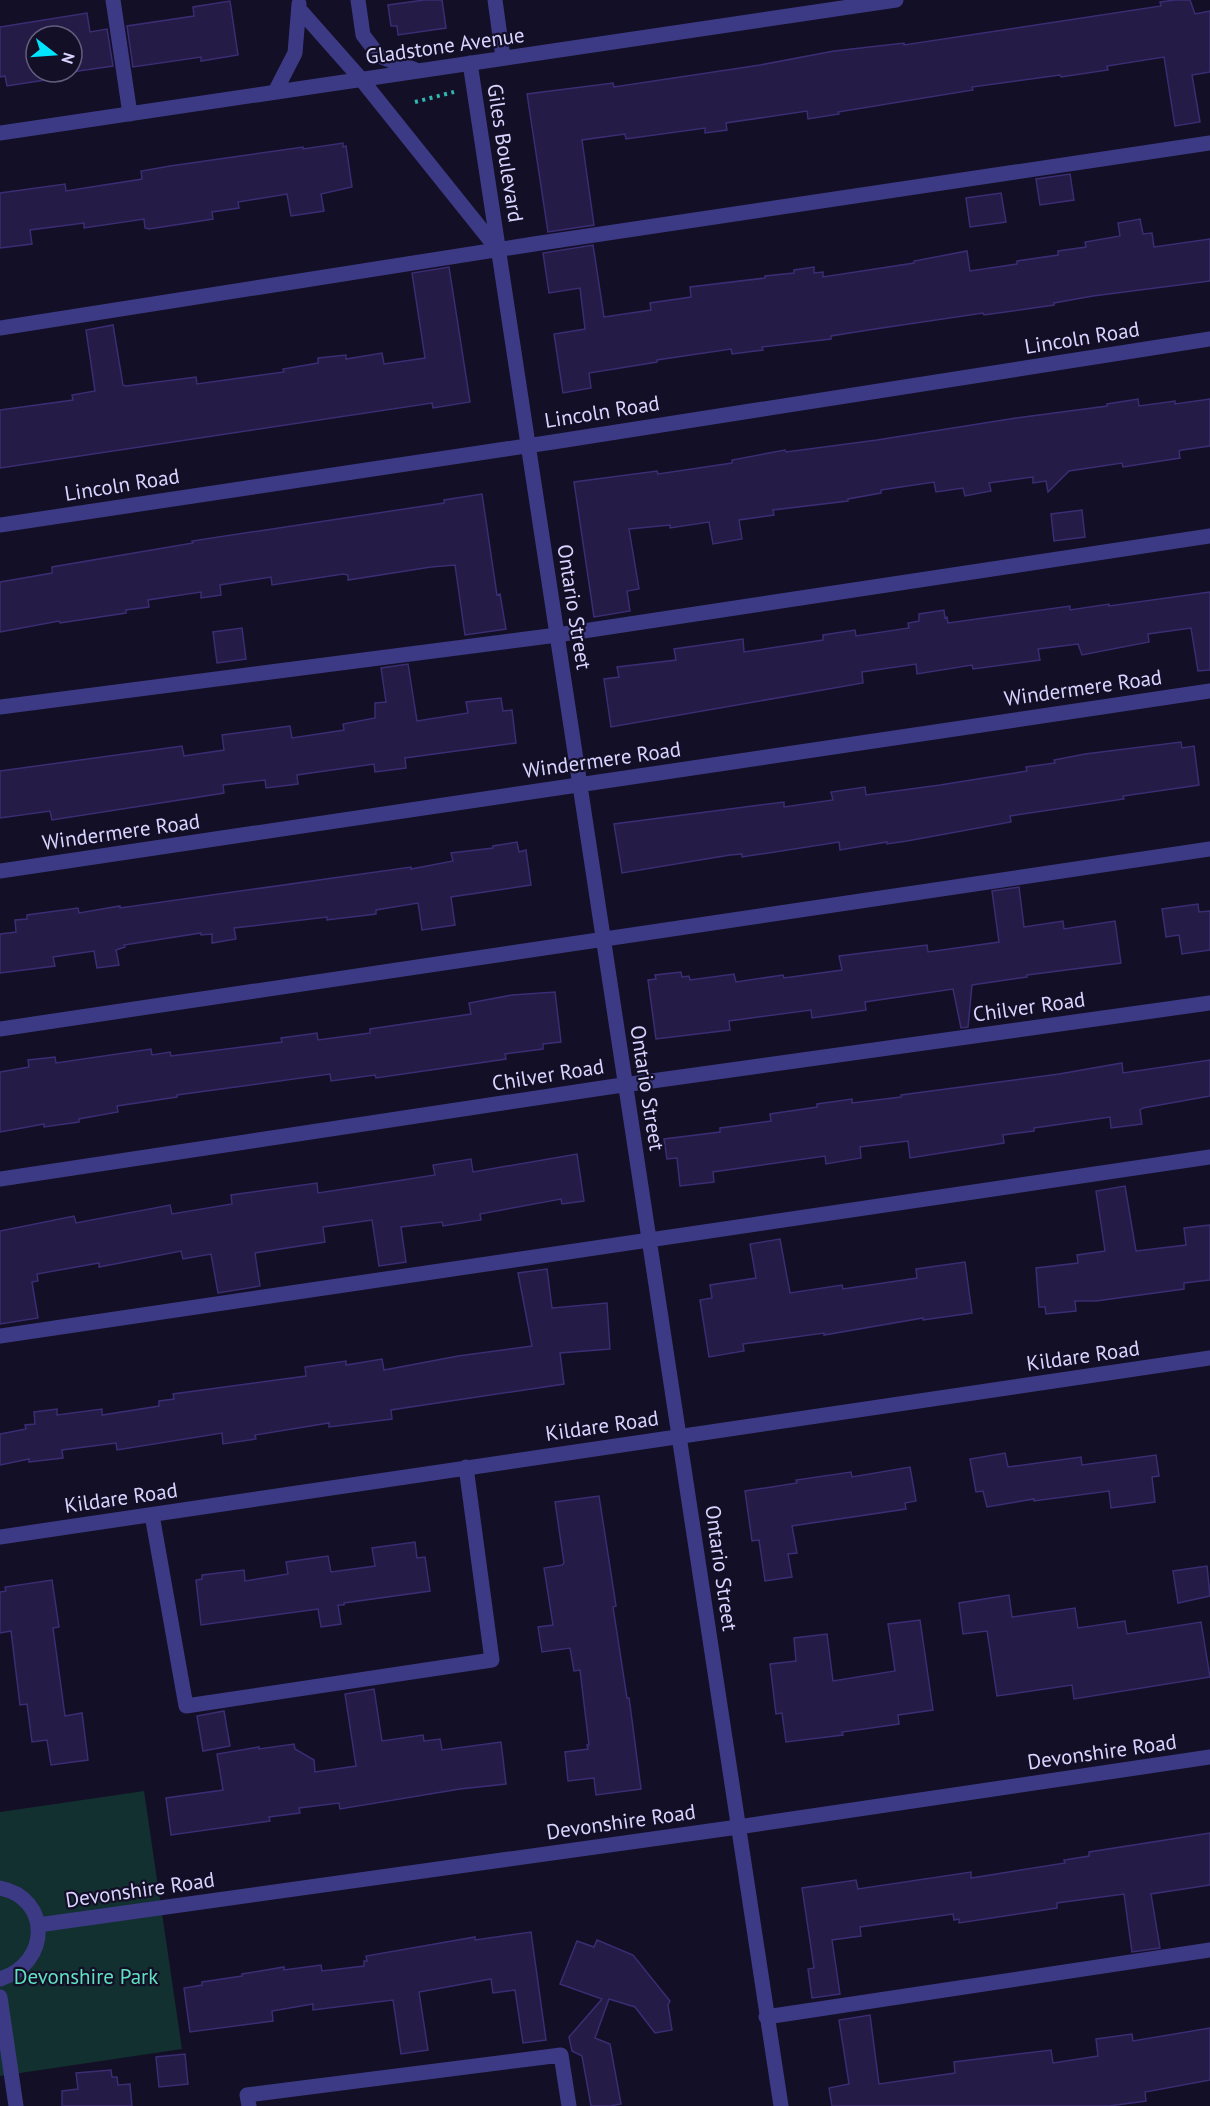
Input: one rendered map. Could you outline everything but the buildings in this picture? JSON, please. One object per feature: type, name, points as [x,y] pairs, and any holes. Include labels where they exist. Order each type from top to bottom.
[{"type":"street","points":[[113,0],[129,114]]},
{"type":"street","points":[[358,0],[363,35],[379,56],[419,71]]},
{"type":"street","points":[[495,0],[503,58]]},
{"type":"street","name":"Gladstone Avenue","points":[[0,133],[896,0]]},
{"type":"street","points":[[299,5],[498,250]]},
{"type":"street","points":[[274,92],[295,53],[299,5]]},
{"type":"street","name":"Giles Boulevard","points":[[470,63],[498,250]]},
{"type":"street","points":[[0,328],[1210,142]]},
{"type":"street","name":"Ontario Street","points":[[498,250],[781,2106]]},
{"type":"street","name":"Lincoln Road","points":[[0,525],[1210,339]]},
{"type":"street","points":[[0,707],[556,635],[1210,536]]},
{"type":"street","name":"Windermere Road","points":[[0,871],[1210,690]]},
{"type":"street","points":[[0,1029],[1210,849]]},
{"type":"street","name":"Chilver Road","points":[[0,1179],[625,1085],[1210,1004]]},
{"type":"street","points":[[0,1336],[1210,1158]]},
{"type":"street","name":"Kildare Road","points":[[0,1537],[1210,1358]]},
{"type":"street","points":[[152,1515],[186,1706],[492,1660],[466,1467]]},
{"type":"street","name":"Devonshire Road","points":[[38,1925],[738,1827],[1210,1757]]},
{"type":"street","points":[[0,1888],[9,1889],[22,1898],[33,1910],[38,1925],[38,1940],[33,1954],[24,1966],[12,1975],[0,1979]]},
{"type":"street","points":[[766,2017],[1210,1950]]},
{"type":"street","points":[[0,1997],[16,2106]]},
{"type":"street","points":[[249,2106],[247,2094],[561,2055],[569,2106]]},
{"type":"path","points":[[415,102],[457,91]]},
{"type":"green space","name":"Devonshire Park","points":[[144,1791],[182,2049],[0,2076],[0,1812]]}]
